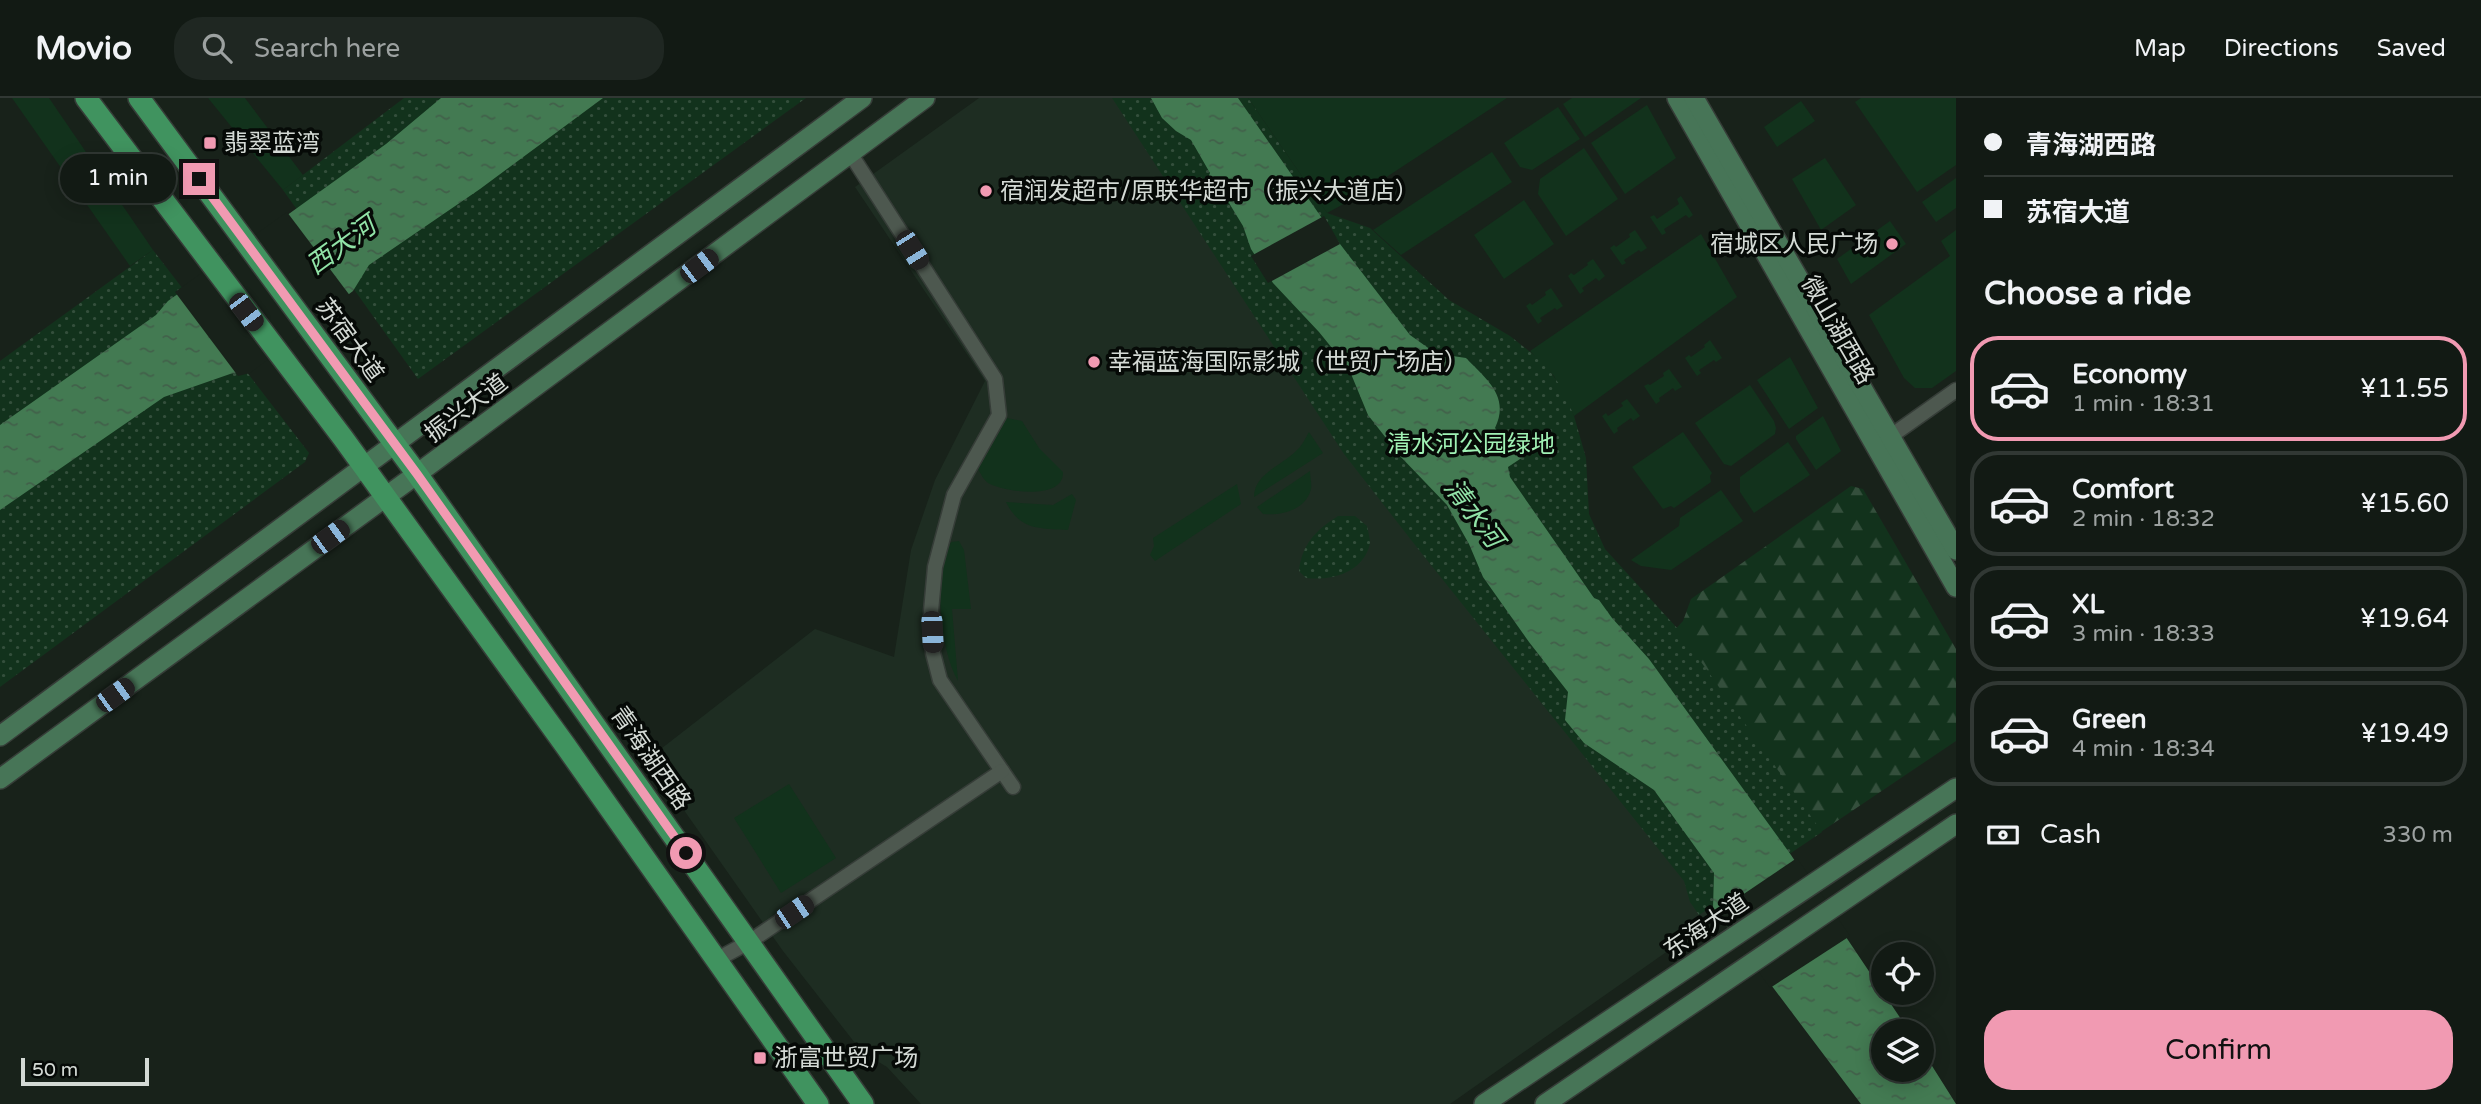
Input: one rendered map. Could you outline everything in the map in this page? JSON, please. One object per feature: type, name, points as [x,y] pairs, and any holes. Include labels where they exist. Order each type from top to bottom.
[{"type":"main road","points":[[86,98],[342,438],[565,744],[818,1104]]},
{"type":"main road","name":"苏宿大道","points":[[139,98],[394,443]]},
{"type":"main road","name":"振兴大道","points":[[0,736],[862,98]]},
{"type":"main road","name":"振兴大道","points":[[0,779],[925,98]]},
{"type":"main road","name":"微山湖西路","points":[[1677,98],[1956,587]]},
{"type":"main road","name":"微山湖西路","points":[[1694,98],[1956,550]]},
{"type":"main road","name":"青海湖西路","points":[[394,443],[863,1104]]},
{"type":"main road","name":"东海大道","points":[[1484,1104],[1956,788]]},
{"type":"main road","points":[[1545,1104],[1956,824]]},
{"type":"street","points":[[850,153],[995,379],[999,415],[954,495],[935,567],[931,611],[933,653],[940,680],[1013,787]]},
{"type":"street","points":[[1891,436],[1956,390]]},
{"type":"street","points":[[716,960],[749,942],[1002,771]]},
{"type":"shaded area","points":[[979,98],[1151,98],[1714,873],[1713,908],[1719,915],[1450,1104],[921,1104],[887,1067],[862,1052],[783,951],[648,759],[815,629],[894,657],[911,550],[935,480],[985,381],[855,187]]},
{"type":"green space","points":[[12,98],[49,98],[153,250],[130,266]]},
{"type":"green space","points":[[208,98],[245,98],[303,175],[283,190]]},
{"type":"green space","points":[[404,98],[806,98],[418,379],[283,190]]},
{"type":"green space","name":"清水河公园绿地","points":[[1112,98],[1248,98],[1327,213],[1370,228],[1449,300],[1510,336],[1544,363],[1562,388],[1574,416],[1586,458],[1589,514],[1605,549],[1677,628],[1822,832],[1699,915],[1690,902],[1684,881],[1344,454]]},
{"type":"green space","points":[[1248,98],[1507,98],[1353,199],[1327,213]]},
{"type":"green space","points":[[1572,98],[1641,98],[1585,137],[1563,104]]},
{"type":"green space","points":[[1861,98],[1956,98],[1956,165],[1917,192],[1855,102]]},
{"type":"green space","points":[[1801,101],[1815,121],[1777,147],[1764,127]]},
{"type":"green space","points":[[1647,105],[1676,158],[1625,194],[1591,143]]},
{"type":"green space","points":[[1558,107],[1580,139],[1532,170],[1520,167],[1504,143]]},
{"type":"green space","points":[[1584,148],[1618,199],[1566,236],[1538,194],[1540,179]]},
{"type":"green space","points":[[1492,152],[1512,182],[1401,255],[1373,230]]},
{"type":"green space","points":[[1825,158],[1856,205],[1821,230],[1792,179]]},
{"type":"green space","points":[[1956,178],[1956,208],[1936,222],[1922,202]]},
{"type":"green space","points":[[1681,196],[1693,215],[1689,218],[1686,215],[1664,229],[1666,233],[1662,235],[1650,217],[1654,215],[1657,219],[1679,204],[1677,199]]},
{"type":"green space","points":[[1524,200],[1554,244],[1504,279],[1474,235]]},
{"type":"green space","points":[[1890,221],[1906,244],[1851,284],[1837,259]]},
{"type":"green space","points":[[1635,230],[1647,248],[1624,260],[1626,263],[1622,265],[1610,248],[1630,237],[1629,234]]},
{"type":"green space","points":[[1956,230],[1956,371],[1932,388],[1915,388],[1904,378],[1869,315],[1950,256],[1941,241]]},
{"type":"green space","points":[[1701,234],[1737,297],[1574,416],[1554,376],[1530,351]]},
{"type":"green space","points":[[153,250],[309,453],[305,462],[0,687],[0,361]]},
{"type":"green space","points":[[1593,259],[1605,276],[1599,281],[1596,278],[1582,288],[1584,291],[1580,294],[1568,276],[1571,273],[1574,275]]},
{"type":"green space","points":[[1551,288],[1563,306],[1540,318],[1542,321],[1538,324],[1526,306],[1546,295],[1545,292]]},
{"type":"green space","points":[[1710,340],[1722,358],[1699,370],[1701,373],[1697,376],[1685,358],[1705,347]]},
{"type":"green space","points":[[1790,357],[1818,408],[1789,429],[1757,380]]},
{"type":"green space","points":[[1669,369],[1682,387],[1675,391],[1673,388],[1659,398],[1660,401],[1656,404],[1644,386],[1664,376],[1663,373]]},
{"type":"green space","points":[[1750,385],[1774,421],[1775,434],[1731,466],[1724,464],[1695,423]]},
{"type":"green space","points":[[1627,399],[1640,416],[1633,421],[1631,418],[1617,428],[1618,431],[1614,434],[1602,416],[1606,413],[1608,416],[1623,406],[1621,403]]},
{"type":"green space","points":[[1823,416],[1841,451],[1816,470],[1796,436]]},
{"type":"green space","points":[[1007,418],[1022,421],[1039,448],[1063,472],[1061,481],[1054,487],[1044,491],[1019,491],[996,486],[983,478],[978,469]]},
{"type":"green space","points":[[1309,432],[1323,453],[1254,497],[1258,482],[1263,476],[1298,449]]},
{"type":"green space","points":[[1683,432],[1712,473],[1711,482],[1674,508],[1671,506],[1663,509],[1632,467]]},
{"type":"green space","points":[[1788,442],[1810,475],[1754,513],[1740,492],[1740,477]]},
{"type":"green space","points":[[1310,471],[1311,489],[1298,507],[1285,513],[1263,514],[1257,507]]},
{"type":"green space","points":[[1237,484],[1241,504],[1155,561],[1150,555],[1154,546],[1153,538]]},
{"type":"green space","points":[[1851,486],[1863,489],[1956,649],[1956,741],[1794,850],[1670,635],[1683,621],[1691,599]]},
{"type":"green space","points":[[1721,490],[1743,521],[1671,570],[1641,566],[1631,560],[1679,526],[1680,518]]},
{"type":"green space","points":[[1072,494],[1076,500],[1068,530],[1040,528],[1025,523],[1006,502],[1053,505]]},
{"type":"green space","points":[[1338,516],[1355,516],[1367,526],[1370,543],[1367,553],[1361,562],[1345,573],[1326,578],[1306,578],[1299,571],[1307,545],[1317,532]]},
{"type":"green space","points":[[959,541],[964,550],[971,609],[952,609],[958,681],[946,650],[941,592],[942,574],[951,542]]},
{"type":"green space","points":[[789,784],[836,858],[781,893],[734,818]]},
{"type":"water","name":"西大河","points":[[441,98],[603,98],[480,189],[369,265],[353,291],[248,370],[164,397],[0,510],[0,425],[156,315],[168,301],[386,144]]},
{"type":"water","name":"清水河","points":[[1151,98],[1238,98],[1340,244],[1410,335],[1431,350],[1466,358],[1488,381],[1500,407],[1495,428],[1504,439],[1530,447],[1526,455],[1508,467],[1510,477],[1594,598],[1599,600],[1649,659],[1791,855],[1871,974],[1871,1005],[1892,1005],[1901,1019],[1871,1019],[1871,1082],[1934,1082],[1934,1069],[1956,1104],[1861,1104],[1713,908],[1714,873],[1654,790],[1584,743],[1565,720],[1568,692],[1483,577],[1469,544],[1447,505],[1400,456],[1368,415],[1349,369],[1273,283],[1251,249],[1243,226],[1229,203],[1212,190],[1207,180],[1210,173],[1191,140],[1162,118]]},
{"type":"pier","points":[[287,212],[351,297],[250,373],[238,376],[175,292]]},
{"type":"pier","points":[[1324,216],[1340,244],[1268,283],[1251,256]]},
{"type":"pier","points":[[1797,858],[1850,936],[1770,988],[1717,912]]},
{"type":"place","name":"翡翠蓝湾","points":[[210,143]]},
{"type":"place","name":"宿润发超市/原联华超市（振兴大道店）","points":[[986,191]]},
{"type":"place","name":"宿城区人民广场","points":[[1892,244]]},
{"type":"place","name":"幸福蓝海国际影城（世贸广场店）","points":[[1094,362]]},
{"type":"place","name":"浙富世贸广场","points":[[760,1058]]},
{"type":"route","points":[[199,179],[417,474],[686,853]]}]
